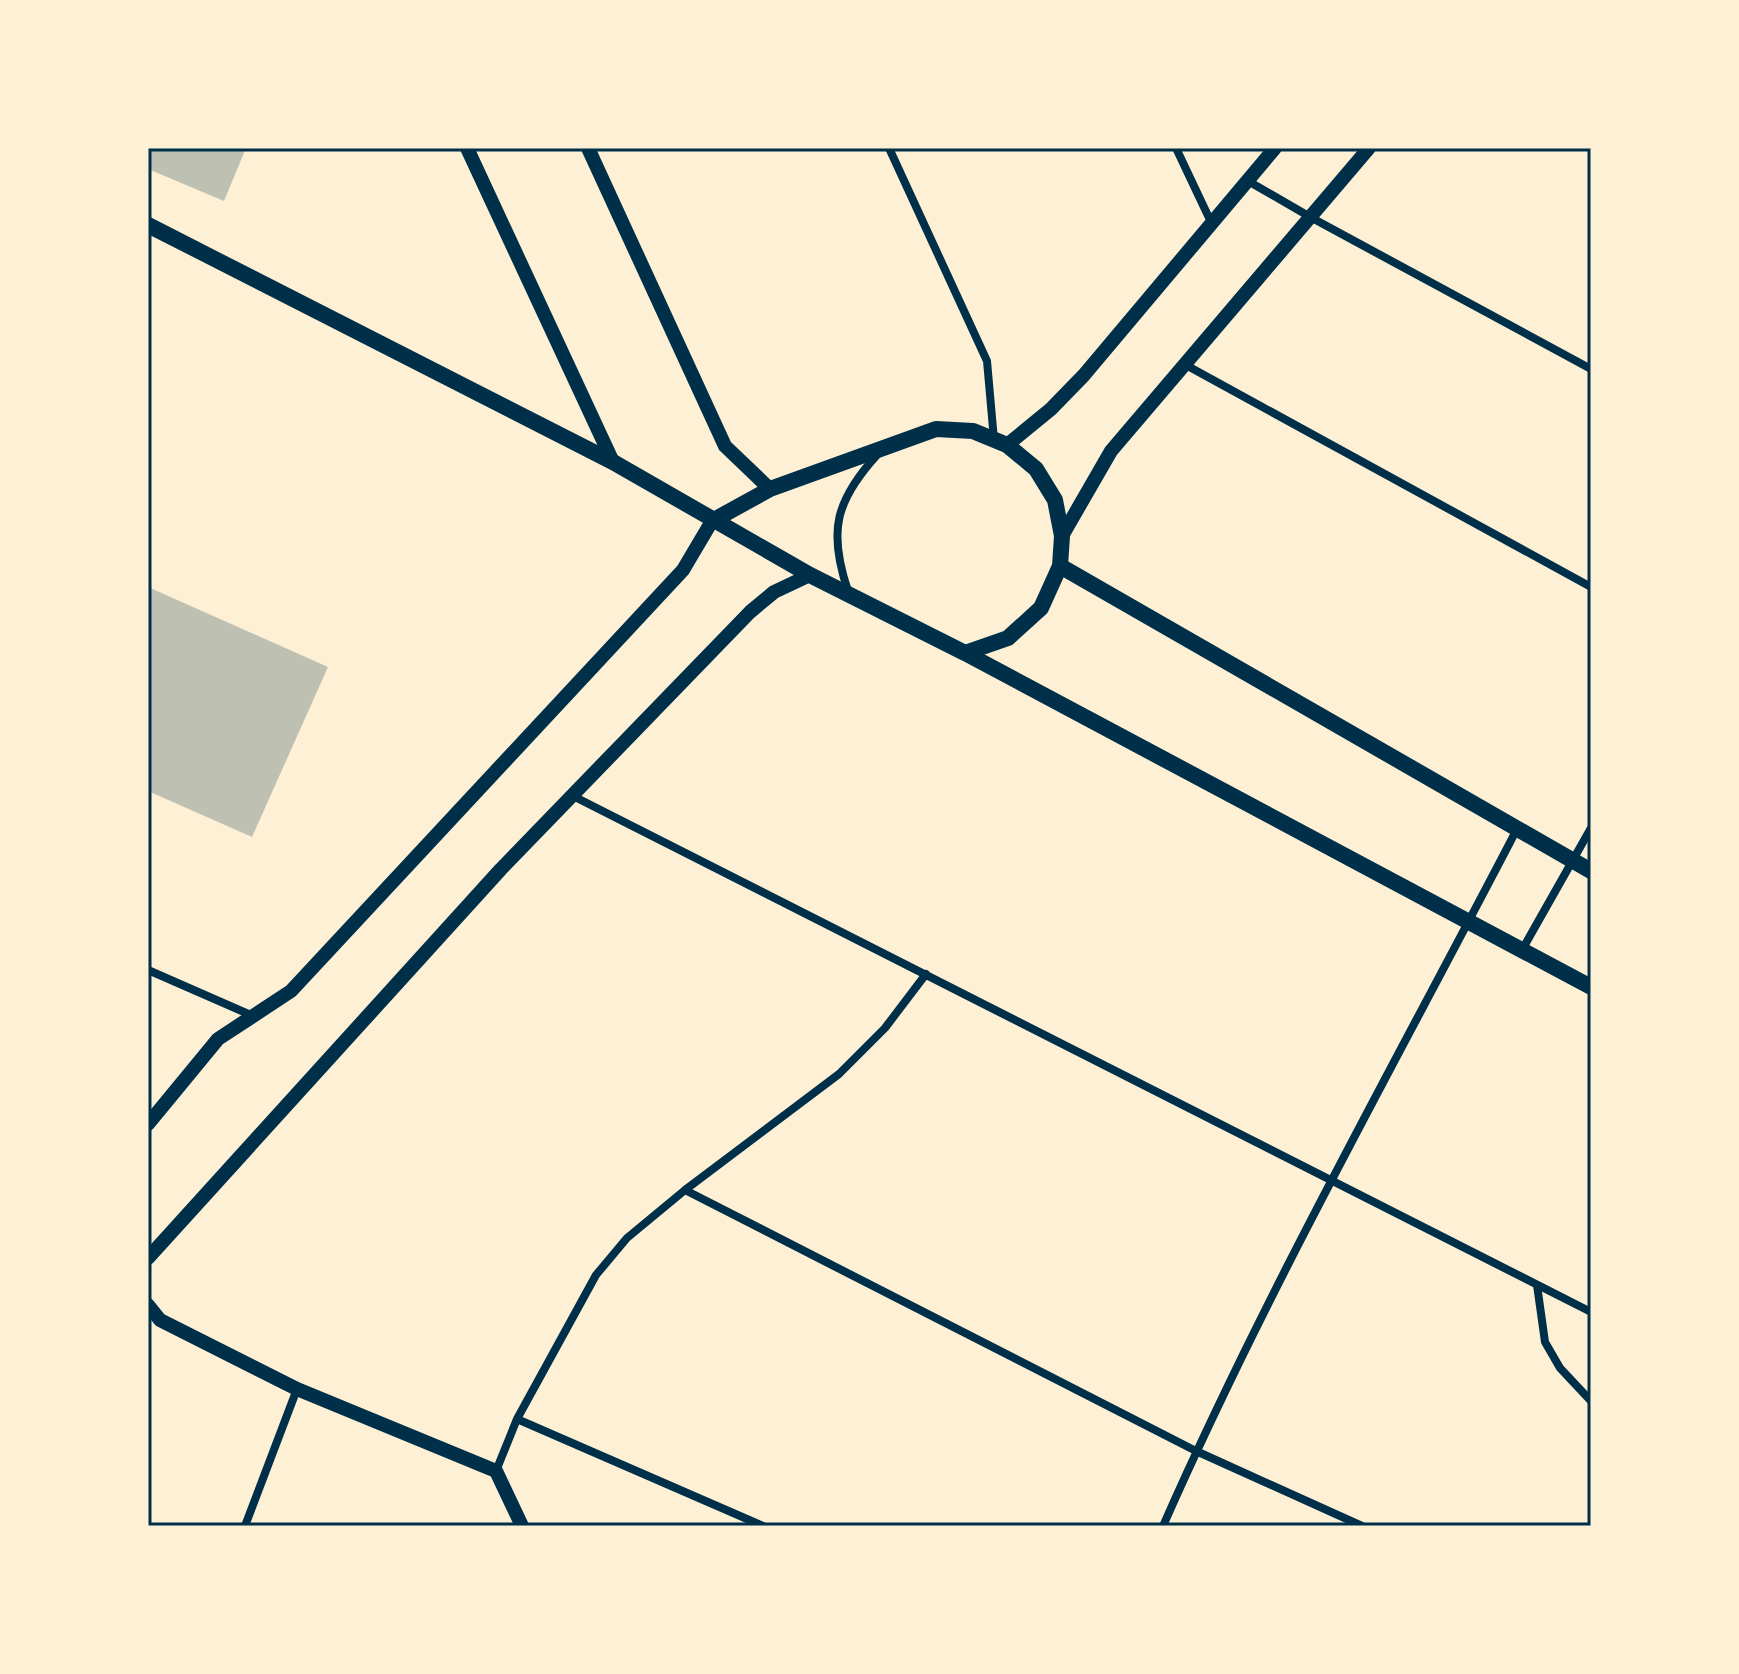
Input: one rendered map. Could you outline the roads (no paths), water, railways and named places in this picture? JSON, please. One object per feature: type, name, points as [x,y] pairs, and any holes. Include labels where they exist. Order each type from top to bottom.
[{"type":"main road","points":[[148,225],[613,462],[810,575],[965,653],[1591,987]]},
{"type":"main road","points":[[712,521],[770,489],[936,429],[973,431],[1000,442],[1036,469],[1055,500],[1062,536],[1060,566],[1041,608],[1008,638],[965,653]]},
{"type":"main road","points":[[1060,566],[1591,871]]},
{"type":"street","points":[[467,148],[613,462]]},
{"type":"street","points":[[889,148],[987,361],[1000,442],[1051,409],[1084,375],[1275,148]]},
{"type":"street","points":[[1176,148],[1211,222]]},
{"type":"street","points":[[1062,536],[1111,451],[1369,148]]},
{"type":"street","points":[[593,149],[725,446],[770,489]]},
{"type":"street","points":[[1248,181],[1591,369]]},
{"type":"street","points":[[1183,364],[1591,587]]},
{"type":"street","points":[[850,595],[837,558],[838,518],[854,481],[881,451]]},
{"type":"street","points":[[148,1124],[218,1039],[291,991],[683,570],[712,521]]},
{"type":"street","points":[[148,1258],[571,795],[750,612],[774,592],[810,575]]},
{"type":"street","points":[[571,795],[1591,1312]]},
{"type":"street","points":[[1522,950],[1591,828]]},
{"type":"street","points":[[1163,1526],[1196,1451],[1332,1179],[1517,829]]},
{"type":"street","points":[[148,970],[253,1016]]},
{"type":"street","points":[[496,1471],[517,1419],[596,1275],[627,1238],[685,1190],[839,1074],[885,1028],[926,974]]},
{"type":"street","points":[[685,1190],[1196,1451],[1362,1526]]},
{"type":"street","points":[[1537,1285],[1545,1342],[1560,1368],[1591,1401]]},
{"type":"street","points":[[148,1305],[160,1320],[297,1389],[496,1471],[522,1526]]},
{"type":"street","points":[[245,1526],[297,1389]]},
{"type":"street","points":[[517,1419],[763,1526]]}]
